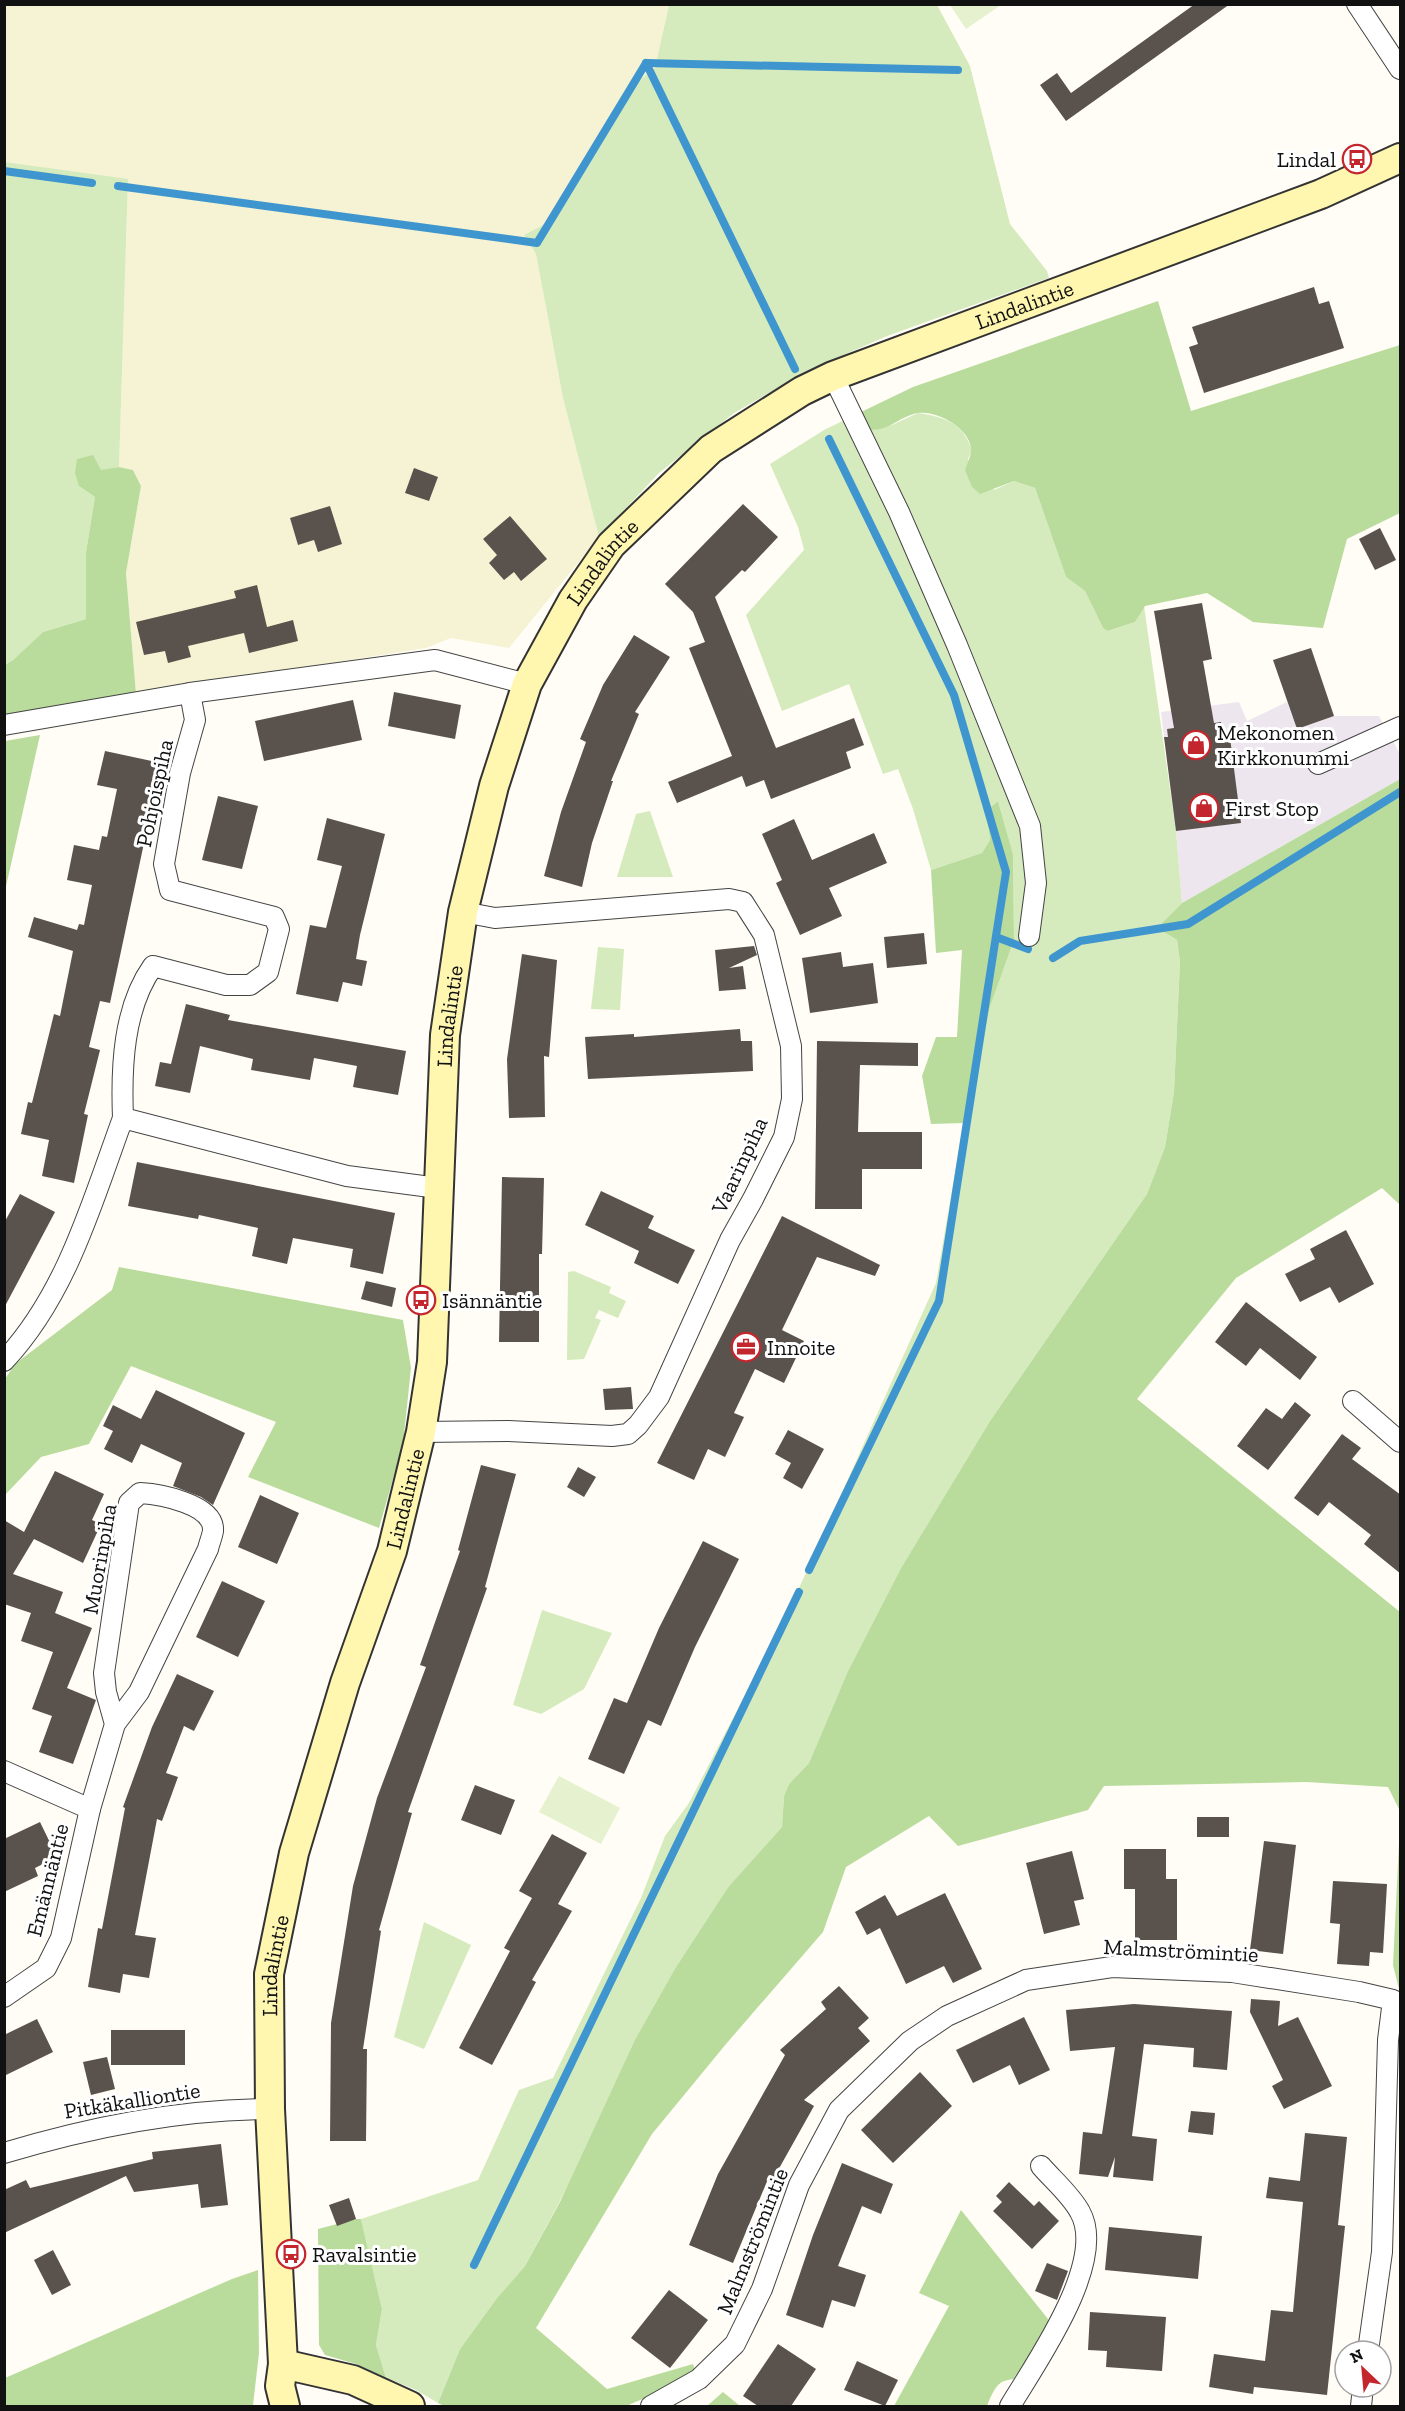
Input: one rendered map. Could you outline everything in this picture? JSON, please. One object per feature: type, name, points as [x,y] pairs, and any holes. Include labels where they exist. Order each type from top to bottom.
[{"type":"street","points":[[1356,4],[1401,69]]},
{"type":"street","name":"Lindalintie","points":[[279,2391],[270,2109],[269,1974],[294,1853],[345,1683],[392,1551],[421,1432],[432,1362],[445,1035],[463,912],[494,786],[527,684],[573,600],[611,545],[711,449],[802,391],[833,376],[1321,194],[1401,158]]},
{"type":"street","points":[[833,376],[899,513],[957,645],[1030,826],[1036,883],[1029,936]]},
{"type":"street","points":[[4,725],[190,693],[435,660],[527,684]]},
{"type":"street","name":"Pohjoispiha","points":[[123,1118],[121,1073],[131,1017],[141,982],[153,966],[226,986],[250,985],[268,972],[279,929],[274,916],[170,890],[164,864],[180,773],[195,720],[190,693]]},
{"type":"street","points":[[1318,764],[1401,727]]},
{"type":"street","name":"Vaarinpiha","points":[[421,1432],[508,1431],[612,1436],[628,1434],[638,1425],[659,1397],[730,1239],[784,1137],[792,1098],[791,1046],[764,935],[743,902],[729,899],[495,918],[463,912]]},
{"type":"street","points":[[4,1361],[36,1323],[69,1263],[123,1118],[347,1176],[438,1188]]},
{"type":"street","points":[[1353,1401],[1401,1442]]},
{"type":"street","name":"Muorinpiha","points":[[90,1809],[116,1724],[140,1692],[208,1549],[213,1529],[208,1516],[180,1500],[140,1493],[129,1503],[104,1673],[106,1692],[116,1724]]},
{"type":"street","name":"Emännäntie","points":[[4,1771],[90,1809],[61,1938],[46,1968],[4,1997]]},
{"type":"street","name":"Malmströmintie","points":[[651,2406],[699,2379],[735,2344],[762,2289],[799,2185],[839,2110],[910,2041],[947,2016],[1026,1980],[1112,1967],[1232,1972],[1359,1992],[1393,2000],[1388,2040],[1382,2252],[1370,2339]]},
{"type":"street","name":"Pitkäkalliontie","points":[[4,2153],[64,2135],[222,2109],[270,2109]]},
{"type":"street","points":[[1010,2406],[1056,2333],[1076,2287],[1084,2247],[1084,2223],[1080,2212],[1041,2166]]},
{"type":"street","points":[[279,2391],[353,2380],[410,2406]]},
{"type":"shaded area","points":[[5,5],[669,5],[655,68],[637,82],[545,224],[524,235],[536,254],[563,398],[599,537],[509,648],[451,638],[426,648],[136,694],[126,573],[141,486],[133,470],[119,467],[128,180],[5,162]]},
{"type":"shaded area","points":[[1239,702],[1247,721],[1287,702],[1297,729],[1334,716],[1379,716],[1400,754],[1400,779],[1182,903],[1176,831],[1161,712]]},
{"type":"green space","points":[[669,5],[937,5],[970,66],[1010,224],[1047,271],[1049,278],[887,336],[807,371],[734,413],[659,473],[599,537],[563,398],[536,254],[524,235],[545,224],[637,82],[655,68]]},
{"type":"green space","points":[[950,5],[1001,5],[966,29]]},
{"type":"green space","points":[[5,162],[128,179],[119,467],[100,471],[92,455],[79,486],[95,497],[86,552],[86,619],[43,632],[5,665]]},
{"type":"green space","points":[[1158,301],[1191,411],[1400,345],[1400,513],[1347,539],[1323,628],[1253,622],[1207,593],[1145,606],[1135,622],[1108,631],[1103,628],[1085,591],[1066,577],[1035,488],[1014,481],[980,494],[972,487],[965,470],[971,453],[969,441],[958,427],[943,417],[918,413],[884,428],[862,427],[857,414],[913,387]]},
{"type":"green space","points":[[918,413],[945,419],[964,433],[972,450],[968,459],[994,490],[1014,481],[1035,488],[1066,577],[1085,591],[1103,628],[1109,631],[1135,622],[1144,606],[1176,831],[1182,903],[1162,923],[1169,935],[1177,940],[1180,962],[1174,1092],[1165,1147],[1147,1194],[990,1421],[901,1568],[848,1671],[809,1763],[789,1784],[784,1796],[782,1827],[729,1886],[525,2266],[497,2298],[460,2349],[438,2403],[416,2390],[386,2378],[376,2345],[382,2309],[361,2219],[478,2180],[519,2090],[553,2078],[641,1898],[665,1836],[689,1803],[791,1606],[936,1283],[970,1085],[990,1007],[1014,940],[1013,854],[998,801],[986,811],[990,840],[982,853],[931,870],[913,809],[898,769],[883,774],[849,684],[782,711],[746,615],[804,550],[798,527],[770,464],[824,430],[857,414],[892,425]]},
{"type":"green space","points":[[93,455],[101,470],[119,467],[133,470],[141,486],[126,573],[136,694],[5,717],[5,665],[43,632],[86,619],[86,552],[95,497],[79,486],[75,473],[77,459]]},
{"type":"green space","points":[[40,735],[5,891],[5,741]]},
{"type":"green space","points":[[1400,779],[1400,1205],[1382,1188],[1236,1278],[1137,1399],[1400,1612],[1400,1811],[1388,1787],[1306,1782],[1104,1786],[1088,1810],[958,1846],[929,1816],[846,1867],[823,1932],[652,2134],[536,2328],[607,2389],[693,2364],[695,2370],[664,2390],[626,2406],[444,2406],[438,2403],[460,2349],[497,2298],[525,2266],[561,2200],[635,2040],[675,1969],[729,1886],[782,1827],[784,1796],[789,1784],[809,1763],[848,1671],[901,1568],[990,1421],[1147,1194],[1165,1147],[1174,1092],[1180,962],[1177,940],[1161,930],[1162,923],[1182,903]]},
{"type":"green space","points":[[998,801],[1013,854],[1014,940],[990,1007],[964,1123],[931,1124],[922,1076],[936,1037],[957,1037],[962,950],[936,953],[931,870],[982,853],[990,840],[986,811]]},
{"type":"green space","points":[[650,811],[673,877],[617,877],[636,814]]},
{"type":"green space","points":[[598,947],[624,949],[620,1010],[591,1009]]},
{"type":"green space","points":[[119,1267],[403,1320],[411,1368],[403,1444],[379,1528],[248,1477],[276,1422],[131,1366],[89,1444],[41,1457],[5,1495],[5,1379],[15,1364],[112,1290]]},
{"type":"green space","points":[[574,1271],[611,1287],[609,1293],[626,1301],[618,1318],[599,1310],[595,1318],[601,1320],[584,1359],[567,1360],[568,1272]]},
{"type":"green space","points":[[542,1610],[612,1633],[584,1689],[541,1714],[513,1705]]},
{"type":"green space","points":[[559,1776],[620,1808],[601,1844],[539,1812]]},
{"type":"green space","points":[[1400,1823],[1400,1993],[1393,1965]]},
{"type":"green space","points":[[424,1922],[471,1945],[424,2049],[394,2037]]},
{"type":"green space","points":[[961,2210],[1052,2324],[1052,2358],[1037,2373],[1000,2383],[987,2406],[894,2406],[949,2306],[919,2293]]},
{"type":"green space","points":[[361,2219],[382,2309],[376,2345],[386,2378],[356,2364],[325,2355],[319,2345],[318,2229]]},
{"type":"green space","points":[[258,2270],[259,2353],[253,2405],[5,2406],[5,2378],[232,2279]]},
{"type":"green space","points":[[723,2392],[740,2406],[707,2406]]},
{"type":"building","points":[[1195,4],[1230,4],[1066,121],[1040,85],[1057,73],[1071,93]]},
{"type":"building","points":[[1314,287],[1319,304],[1329,301],[1344,348],[1204,393],[1189,347],[1198,344],[1192,327]]},
{"type":"building","points":[[414,468],[438,477],[429,501],[405,493]]},
{"type":"building","points":[[743,504],[778,537],[745,572],[742,570],[715,597],[776,748],[854,718],[864,745],[846,752],[851,768],[771,799],[764,780],[746,787],[742,776],[677,803],[668,782],[732,756],[689,648],[705,642],[693,612],[665,584]]},
{"type":"building","points":[[330,506],[342,544],[318,552],[314,540],[298,545],[290,518]]},
{"type":"building","points":[[510,516],[547,559],[521,581],[514,572],[504,580],[489,563],[497,555],[483,539]]},
{"type":"building","points":[[1380,528],[1396,560],[1375,570],[1359,539]]},
{"type":"building","points":[[257,585],[267,627],[293,620],[298,641],[249,653],[244,633],[188,646],[191,657],[168,663],[165,651],[144,655],[136,622],[236,598],[234,591]]},
{"type":"building","points":[[1202,603],[1212,659],[1203,661],[1214,723],[1221,722],[1222,730],[1229,730],[1241,823],[1176,831],[1164,737],[1168,737],[1167,729],[1174,728],[1154,611]]},
{"type":"building","points":[[634,635],[670,657],[635,712],[639,714],[611,781],[613,781],[592,843],[582,887],[544,876],[561,812],[586,742],[580,739],[603,685]]},
{"type":"building","points":[[1311,648],[1334,716],[1297,729],[1273,660]]},
{"type":"building","points":[[394,692],[461,705],[455,739],[388,726]]},
{"type":"building","points":[[353,700],[362,740],[264,761],[255,721]]},
{"type":"building","points":[[105,751],[161,763],[110,1003],[100,1001],[89,1047],[100,1050],[84,1114],[88,1115],[74,1183],[42,1176],[49,1140],[21,1134],[28,1102],[32,1103],[54,1014],[60,1016],[73,951],[28,937],[34,917],[77,930],[79,924],[84,925],[92,885],[67,880],[74,845],[99,850],[102,836],[107,837],[117,789],[97,785]]},
{"type":"building","points":[[218,796],[258,806],[242,869],[202,860]]},
{"type":"building","points":[[327,818],[385,834],[356,959],[367,961],[362,986],[343,982],[338,1002],[296,994],[310,925],[326,928],[342,866],[317,860]]},
{"type":"building","points":[[794,819],[812,860],[874,833],[887,863],[829,888],[842,916],[800,935],[776,883],[782,880],[762,834]]},
{"type":"building","points":[[924,933],[927,964],[887,968],[884,937]]},
{"type":"building","points":[[754,946],[757,955],[729,968],[743,966],[746,989],[719,991],[715,950]]},
{"type":"building","points":[[841,952],[843,967],[873,963],[878,1003],[810,1013],[802,958]]},
{"type":"building","points":[[522,954],[557,960],[549,1057],[544,1056],[545,1117],[509,1118],[507,1059]]},
{"type":"building","points":[[186,1004],[230,1015],[228,1020],[406,1051],[398,1095],[353,1087],[357,1066],[314,1058],[310,1080],[251,1070],[253,1059],[200,1046],[190,1093],[155,1086],[160,1062],[171,1064]]},
{"type":"building","points":[[740,1029],[741,1041],[752,1041],[753,1071],[588,1079],[585,1037],[634,1034],[634,1037]]},
{"type":"building","points":[[817,1041],[918,1043],[918,1066],[860,1065],[858,1132],[922,1132],[922,1169],[862,1169],[862,1209],[815,1209]]},
{"type":"building","points":[[137,1162],[395,1213],[383,1274],[350,1267],[353,1249],[293,1238],[287,1264],[252,1256],[258,1228],[199,1215],[198,1219],[128,1206]]},
{"type":"building","points":[[502,1177],[544,1178],[542,1254],[539,1254],[539,1342],[499,1342]]},
{"type":"building","points":[[601,1191],[654,1216],[648,1228],[695,1250],[678,1284],[634,1263],[639,1251],[585,1225]]},
{"type":"building","points":[[20,1194],[55,1212],[4,1308],[4,1223]]},
{"type":"building","points":[[782,1216],[880,1265],[875,1276],[817,1257],[782,1330],[804,1341],[784,1383],[755,1369],[734,1413],[744,1417],[725,1457],[708,1449],[694,1480],[657,1463]]},
{"type":"building","points":[[1346,1230],[1374,1284],[1339,1303],[1330,1287],[1300,1302],[1285,1274],[1315,1259],[1310,1249]]},
{"type":"building","points":[[366,1281],[396,1288],[392,1307],[361,1299]]},
{"type":"building","points":[[1246,1302],[1317,1357],[1300,1380],[1260,1348],[1246,1366],[1215,1342]]},
{"type":"building","points":[[631,1387],[633,1409],[605,1410],[603,1389]]},
{"type":"building","points":[[156,1390],[245,1433],[213,1505],[201,1497],[173,1486],[182,1463],[141,1444],[132,1463],[104,1449],[113,1431],[103,1426],[113,1405],[141,1419]]},
{"type":"building","points":[[1295,1402],[1311,1415],[1268,1470],[1237,1446],[1266,1408],[1282,1419]]},
{"type":"building","points":[[788,1430],[824,1449],[802,1489],[783,1478],[791,1463],[775,1454]]},
{"type":"building","points":[[1342,1434],[1361,1448],[1352,1459],[1401,1495],[1401,1574],[1364,1544],[1371,1535],[1329,1502],[1318,1516],[1294,1498]]},
{"type":"building","points":[[481,1465],[516,1474],[485,1587],[487,1588],[408,1812],[412,1813],[379,1930],[381,1931],[363,2049],[367,2049],[366,2141],[330,2141],[331,2023],[353,1886],[377,1798],[426,1667],[420,1665],[460,1551],[458,1550]]},
{"type":"building","points":[[578,1467],[596,1477],[584,1497],[567,1487]]},
{"type":"building","points":[[55,1471],[104,1494],[92,1520],[101,1524],[83,1563],[34,1539],[13,1574],[63,1592],[55,1613],[92,1628],[67,1688],[96,1700],[73,1764],[39,1752],[52,1716],[32,1709],[53,1652],[21,1641],[31,1613],[4,1604],[4,1520],[24,1532]]},
{"type":"building","points":[[260,1495],[299,1513],[277,1564],[238,1547]]},
{"type":"building","points":[[703,1541],[739,1559],[695,1647],[661,1726],[648,1720],[624,1774],[588,1759],[614,1698],[627,1703],[659,1628]]},
{"type":"building","points":[[222,1581],[265,1601],[238,1657],[196,1637]]},
{"type":"building","points":[[177,1674],[214,1691],[194,1731],[184,1726],[166,1773],[178,1777],[162,1821],[157,1819],[135,1935],[156,1938],[149,1978],[123,1974],[120,1993],[88,1987],[98,1928],[102,1929],[125,1808],[123,1807],[152,1727]]},
{"type":"building","points":[[475,1785],[515,1800],[501,1835],[461,1820]]},
{"type":"building","points":[[1197,1817],[1229,1817],[1229,1837],[1197,1837]]},
{"type":"building","points":[[40,1822],[57,1857],[35,1868],[38,1876],[4,1892],[4,1839]]},
{"type":"building","points":[[552,1834],[587,1853],[558,1904],[572,1911],[532,1980],[536,1982],[492,2065],[459,2048],[510,1951],[504,1948],[532,1898],[519,1891]]},
{"type":"building","points":[[1264,1841],[1296,1845],[1283,1954],[1250,1950]]},
{"type":"building","points":[[1124,1849],[1166,1849],[1166,1879],[1177,1879],[1177,1940],[1135,1940],[1135,1889],[1124,1889]]},
{"type":"building","points":[[1072,1851],[1084,1899],[1074,1901],[1080,1925],[1044,1934],[1026,1863]]},
{"type":"building","points":[[1333,1881],[1387,1884],[1383,1953],[1370,1952],[1369,1966],[1337,1964],[1340,1924],[1330,1923]]},
{"type":"building","points":[[945,1893],[982,1969],[953,1983],[944,1966],[906,1984],[880,1928],[867,1935],[855,1912],[885,1895],[897,1916]]},
{"type":"building","points":[[839,1986],[869,2018],[858,2028],[870,2041],[804,2100],[814,2106],[772,2181],[768,2179],[733,2263],[689,2245],[718,2174],[785,2055],[780,2050],[826,2009],[821,2002]]},
{"type":"building","points":[[1251,1999],[1280,2001],[1278,2026],[1298,2017],[1332,2086],[1284,2109],[1272,2086],[1283,2080],[1250,2012]]},
{"type":"building","points":[[1134,2004],[1232,2011],[1227,2070],[1193,2067],[1194,2048],[1144,2044],[1132,2136],[1157,2139],[1153,2181],[1113,2177],[1115,2157],[1108,2177],[1079,2174],[1083,2132],[1102,2134],[1115,2047],[1070,2051],[1066,2010]]},
{"type":"building","points":[[1024,2017],[1050,2070],[1019,2085],[1010,2065],[973,2083],[956,2050]]},
{"type":"building","points":[[37,2019],[53,2052],[4,2076],[4,2035]]},
{"type":"building","points":[[111,2030],[185,2030],[185,2065],[111,2065]]},
{"type":"building","points":[[107,2057],[115,2089],[91,2095],[83,2062]]},
{"type":"building","points":[[920,2072],[952,2106],[893,2163],[861,2130]]},
{"type":"building","points":[[1191,2111],[1215,2113],[1213,2135],[1188,2132]]},
{"type":"building","points":[[1305,2133],[1347,2137],[1338,2225],[1345,2226],[1327,2395],[1254,2387],[1253,2394],[1209,2387],[1214,2354],[1265,2361],[1271,2310],[1293,2312],[1303,2202],[1266,2198],[1269,2177],[1300,2181]]},
{"type":"building","points":[[221,2144],[228,2205],[201,2208],[198,2184],[134,2192],[126,2176],[4,2233],[4,2190],[26,2180],[30,2188],[153,2159],[152,2152]]},
{"type":"building","points":[[842,2163],[893,2184],[881,2214],[862,2206],[838,2266],[866,2275],[855,2307],[832,2300],[823,2328],[786,2315],[813,2235]]},
{"type":"building","points":[[1009,2182],[1034,2206],[1039,2201],[1059,2221],[1032,2249],[993,2211],[1002,2202],[996,2196]]},
{"type":"building","points":[[349,2198],[356,2219],[337,2226],[329,2205]]},
{"type":"building","points":[[1109,2227],[1202,2236],[1198,2279],[1105,2270]]},
{"type":"building","points":[[53,2250],[71,2285],[52,2295],[34,2260]]},
{"type":"building","points":[[1047,2263],[1068,2271],[1057,2300],[1035,2291]]},
{"type":"building","points":[[669,2290],[708,2320],[670,2368],[631,2338]]},
{"type":"building","points":[[1090,2312],[1166,2317],[1162,2371],[1106,2367],[1107,2351],[1088,2350]]},
{"type":"building","points":[[778,2344],[816,2369],[791,2406],[758,2406],[743,2396]]},
{"type":"building","points":[[857,2361],[898,2380],[885,2406],[844,2390]]},
{"type":"waterway","points":[[646,63],[958,70]]},
{"type":"waterway","points":[[118,186],[537,243],[646,63],[795,369]]},
{"type":"waterway","points":[[4,171],[92,183]]},
{"type":"waterway","points":[[809,1570],[939,1301],[1006,872],[954,695],[829,439]]},
{"type":"waterway","points":[[1053,958],[1080,941],[1188,924],[1400,792]]},
{"type":"waterway","points":[[996,937],[1028,949]]},
{"type":"waterway","points":[[474,2265],[799,1592]]},
{"type":"place","name":"Lindal","points":[[1357,159]]},
{"type":"place","name":"Mekonomen Kirkkonummi","points":[[1196,745]]},
{"type":"place","name":"First Stop","points":[[1204,808]]},
{"type":"place","name":"Isännäntie","points":[[421,1300]]},
{"type":"place","name":"Innoite","points":[[746,1347]]},
{"type":"place","name":"Ravalsintie","points":[[291,2254]]}]
